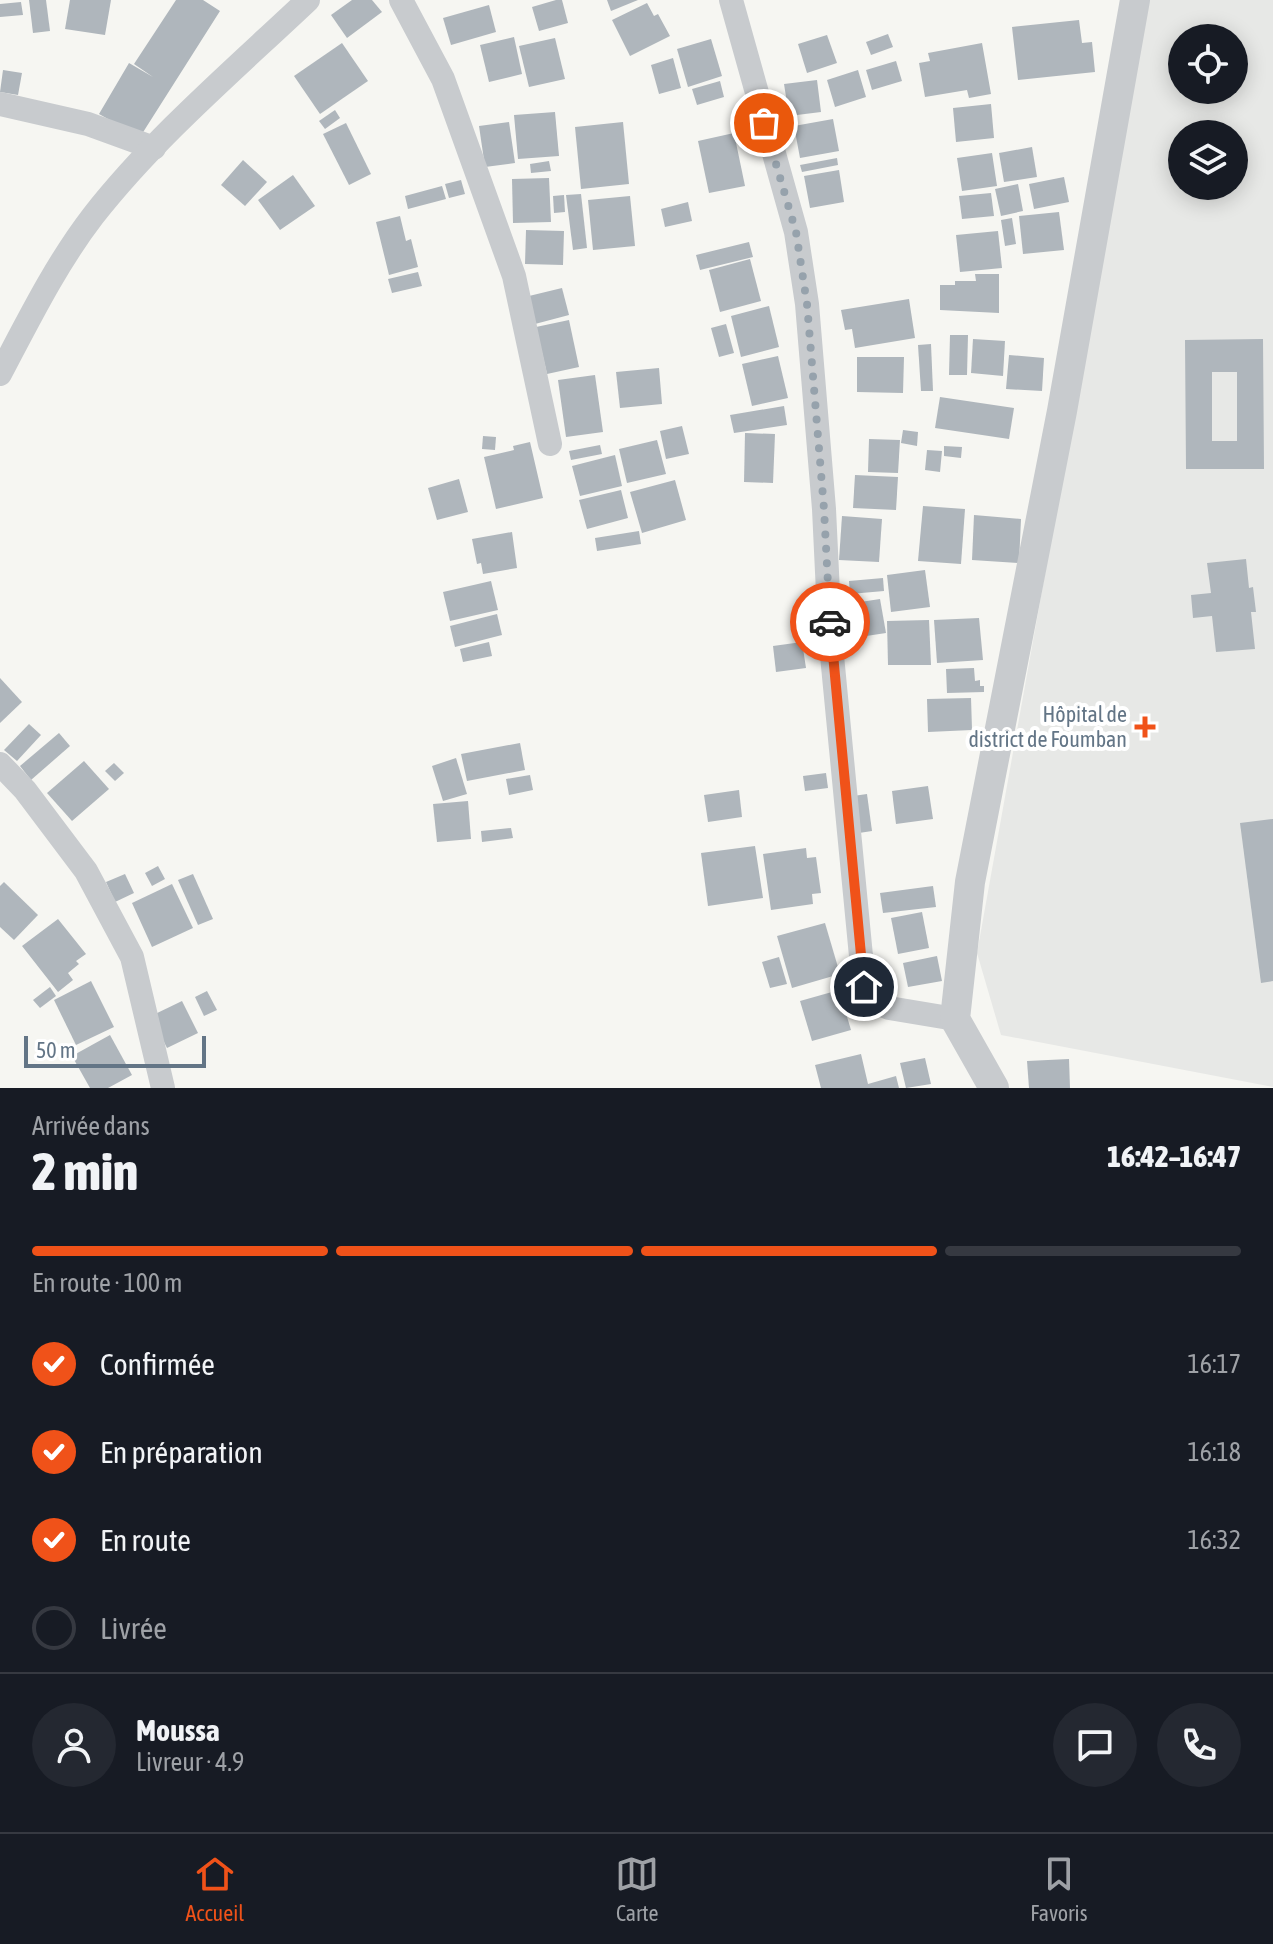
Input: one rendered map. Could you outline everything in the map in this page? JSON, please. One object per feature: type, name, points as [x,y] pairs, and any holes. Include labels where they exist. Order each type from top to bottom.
[{"type":"street","points":[[0,374],[92,217],[154,148],[308,0]]},
{"type":"street","points":[[401,0],[443,79],[514,276],[550,444]]},
{"type":"street","points":[[731,0],[796,232],[807,304],[824,509],[830,635],[864,987],[872,1001],[889,1008],[955,1019]]},
{"type":"street","points":[[994,1088],[955,1019],[970,882],[1062,411],[1135,0]]},
{"type":"street","points":[[0,104],[88,124],[154,148]]},
{"type":"street","points":[[0,764],[25,790],[86,871],[132,957],[163,1088]]},
{"type":"shaded area","name":"Hôpital de district de Foumban","points":[[1148,0],[1273,0],[1273,1087],[1001,1035],[977,953]]},
{"type":"building","points":[[29,0],[46,0],[50,31],[33,33]]},
{"type":"building","points":[[70,0],[111,0],[105,35],[65,29]]},
{"type":"building","points":[[176,0],[203,0],[220,11],[140,137],[99,114],[129,63],[153,77],[134,64]]},
{"type":"building","points":[[352,0],[372,0],[382,12],[347,38],[331,15]]},
{"type":"building","points":[[562,0],[568,23],[539,31],[532,7]]},
{"type":"building","points":[[607,0],[638,0],[611,11]]},
{"type":"building","points":[[21,2],[23,15],[0,17],[0,4]]},
{"type":"building","points":[[647,3],[654,16],[658,14],[670,36],[630,56],[612,20]]},
{"type":"building","points":[[489,5],[496,32],[451,45],[443,18]]},
{"type":"building","points":[[1079,20],[1082,43],[1092,42],[1095,72],[1018,80],[1012,27]]},
{"type":"building","points":[[888,34],[893,47],[871,55],[866,42]]},
{"type":"building","points":[[827,35],[837,63],[807,73],[798,44]]},
{"type":"building","points":[[514,37],[522,74],[489,82],[480,45]]},
{"type":"building","points":[[555,38],[565,79],[529,87],[519,46]]},
{"type":"building","points":[[711,39],[722,76],[688,87],[677,49]]},
{"type":"building","points":[[342,43],[368,81],[320,114],[294,76]]},
{"type":"building","points":[[982,43],[991,94],[969,98],[967,90],[925,97],[919,63],[930,61],[928,53]]},
{"type":"building","points":[[673,58],[681,88],[659,94],[651,65]]},
{"type":"building","points":[[896,61],[902,81],[872,90],[866,70]]},
{"type":"building","points":[[3,70],[22,73],[18,95],[0,92]]},
{"type":"building","points":[[858,70],[866,97],[835,107],[827,80]]},
{"type":"building","points":[[817,80],[821,112],[789,116],[784,84]]},
{"type":"building","points":[[720,81],[724,97],[697,105],[692,89]]},
{"type":"building","points":[[991,104],[994,138],[956,142],[953,108]]},
{"type":"building","points":[[335,110],[340,118],[325,129],[319,121]]},
{"type":"building","points":[[555,112],[559,156],[518,159],[514,115]]},
{"type":"building","points":[[833,119],[839,151],[800,158],[794,126]]},
{"type":"building","points":[[509,122],[515,163],[485,167],[479,126]]},
{"type":"building","points":[[623,122],[629,184],[581,189],[575,127]]},
{"type":"building","points":[[346,123],[371,174],[349,185],[323,134]]},
{"type":"building","points":[[734,133],[745,186],[709,193],[698,141]]},
{"type":"building","points":[[1032,147],[1037,177],[1004,182],[999,153]]},
{"type":"building","points":[[992,153],[997,186],[962,191],[957,158]]},
{"type":"building","points":[[837,158],[838,165],[802,172],[800,165]]},
{"type":"building","points":[[243,160],[267,182],[245,206],[221,185]]},
{"type":"building","points":[[549,161],[551,171],[531,173],[530,164]]},
{"type":"building","points":[[839,170],[844,202],[810,208],[804,176]]},
{"type":"building","points":[[293,175],[315,206],[280,230],[258,200]]},
{"type":"building","points":[[1064,177],[1069,202],[1034,209],[1029,184]]},
{"type":"building","points":[[549,178],[551,222],[513,223],[512,179]]},
{"type":"building","points":[[461,180],[465,194],[449,198],[445,184]]},
{"type":"building","points":[[1018,184],[1023,211],[1001,216],[995,189]]},
{"type":"building","points":[[442,186],[446,199],[408,209],[405,196]]},
{"type":"building","points":[[991,193],[994,216],[962,219],[959,196]]},
{"type":"building","points":[[581,194],[587,248],[573,250],[566,195]]},
{"type":"building","points":[[564,195],[565,212],[554,213],[553,196]]},
{"type":"building","points":[[630,196],[635,246],[593,250],[588,200]]},
{"type":"building","points":[[688,202],[692,221],[665,227],[661,209]]},
{"type":"building","points":[[1059,212],[1064,250],[1023,254],[1019,216]]},
{"type":"building","points":[[400,216],[406,241],[411,239],[418,267],[389,275],[376,222]]},
{"type":"building","points":[[1012,218],[1016,244],[1005,246],[1001,220]]},
{"type":"building","points":[[526,230],[564,231],[563,265],[525,264]]},
{"type":"building","points":[[998,231],[1002,268],[960,272],[956,235]]},
{"type":"building","points":[[749,242],[753,257],[700,270],[696,255]]},
{"type":"building","points":[[750,259],[761,301],[720,312],[709,270]]},
{"type":"building","points":[[418,272],[422,286],[392,293],[388,279]]},
{"type":"building","points":[[975,274],[999,274],[999,313],[940,310],[940,285],[976,281]]},
{"type":"building","points":[[562,288],[569,315],[535,324],[529,296]]},
{"type":"building","points":[[909,299],[915,338],[855,348],[852,329],[845,330],[841,310]]},
{"type":"building","points":[[769,306],[779,347],[741,357],[731,316]]},
{"type":"building","points":[[569,320],[579,367],[547,374],[536,327]]},
{"type":"building","points":[[726,324],[734,353],[719,357],[711,328]]},
{"type":"building","points":[[950,335],[968,335],[967,375],[949,375]]},
{"type":"building","points":[[973,339],[1005,341],[1003,376],[971,373]]},
{"type":"building","points":[[1263,339],[1264,469],[1186,469],[1185,340]],"holes":[[[1212,372],[1237,372],[1237,441],[1212,441]]]},
{"type":"building","points":[[931,344],[933,391],[921,391],[918,345]]},
{"type":"building","points":[[1009,355],[1044,358],[1042,391],[1006,389]]},
{"type":"building","points":[[778,356],[788,398],[752,406],[742,364]]},
{"type":"building","points":[[857,357],[904,357],[903,393],[857,392]]},
{"type":"building","points":[[659,368],[662,404],[620,408],[616,372]]},
{"type":"building","points":[[595,375],[603,432],[566,437],[558,380]]},
{"type":"building","points":[[940,397],[1014,408],[1009,439],[935,428]]},
{"type":"building","points":[[784,406],[787,425],[734,433],[730,415]]},
{"type":"building","points":[[682,426],[689,454],[666,459],[660,431]]},
{"type":"building","points":[[903,430],[918,432],[917,446],[901,443]]},
{"type":"building","points":[[745,433],[775,434],[773,483],[744,482]]},
{"type":"building","points":[[483,436],[496,437],[495,450],[482,449]]},
{"type":"building","points":[[869,439],[900,440],[898,473],[868,472]]},
{"type":"building","points":[[657,440],[666,474],[627,483],[619,449]]},
{"type":"building","points":[[530,442],[543,498],[496,509],[484,457],[514,450],[513,446]]},
{"type":"building","points":[[600,445],[602,454],[571,460],[569,451]]},
{"type":"building","points":[[944,446],[962,447],[961,458],[944,456]]},
{"type":"building","points":[[927,450],[942,451],[940,472],[925,470]]},
{"type":"building","points":[[615,455],[622,486],[580,496],[572,466]]},
{"type":"building","points":[[855,475],[898,477],[896,510],[853,508]]},
{"type":"building","points":[[459,479],[468,512],[437,520],[428,488]]},
{"type":"building","points":[[675,480],[686,520],[642,533],[630,492]]},
{"type":"building","points":[[621,490],[628,518],[587,529],[579,500]]},
{"type":"building","points":[[923,506],[965,509],[961,564],[918,561]]},
{"type":"building","points":[[974,515],[1021,519],[1019,563],[972,560]]},
{"type":"building","points":[[842,516],[882,519],[879,562],[839,560]]},
{"type":"building","points":[[639,531],[641,544],[597,551],[595,538]]},
{"type":"building","points":[[512,532],[517,568],[483,574],[481,563],[477,564],[472,539]]},
{"type":"building","points":[[1246,559],[1249,588],[1253,587],[1256,612],[1251,612],[1255,649],[1216,652],[1212,616],[1193,618],[1191,595],[1211,593],[1207,563]]},
{"type":"building","points":[[925,570],[930,607],[891,612],[887,575]]},
{"type":"building","points":[[883,578],[884,591],[850,594],[849,581]]},
{"type":"building","points":[[491,581],[498,610],[450,621],[443,592]]},
{"type":"building","points":[[880,599],[886,633],[840,640],[834,606]]},
{"type":"building","points":[[497,614],[502,635],[455,647],[450,626]]},
{"type":"building","points":[[979,618],[983,660],[937,663],[934,620]]},
{"type":"building","points":[[929,620],[931,665],[888,665],[887,621]]},
{"type":"building","points":[[489,642],[492,656],[463,662],[460,649]]},
{"type":"building","points":[[802,642],[806,668],[776,672],[773,646]]},
{"type":"building","points":[[974,668],[975,681],[980,680],[984,692],[947,693],[946,669]]},
{"type":"building","points":[[0,678],[22,702],[0,723]]},
{"type":"building","points":[[971,698],[972,730],[928,732],[927,699]]},
{"type":"building","points":[[29,724],[41,735],[17,761],[4,750]]},
{"type":"building","points":[[59,733],[70,746],[31,780],[20,766]]},
{"type":"building","points":[[520,743],[525,770],[467,781],[461,754]]},
{"type":"building","points":[[456,758],[467,794],[443,801],[432,766]]},
{"type":"building","points":[[84,761],[109,789],[72,821],[47,793]]},
{"type":"building","points":[[114,763],[124,773],[115,781],[105,771]]},
{"type":"building","points":[[826,773],[828,788],[805,791],[803,776]]},
{"type":"building","points":[[530,775],[533,790],[509,795],[506,779]]},
{"type":"building","points":[[928,786],[933,819],[896,824],[892,791]]},
{"type":"building","points":[[739,790],[742,817],[708,822],[704,795]]},
{"type":"building","points":[[867,794],[872,831],[859,833],[853,796]]},
{"type":"building","points":[[468,801],[471,839],[437,842],[433,804]]},
{"type":"building","points":[[1273,819],[1273,981],[1261,983],[1240,823]]},
{"type":"building","points":[[511,828],[513,838],[482,842],[481,831]]},
{"type":"building","points":[[755,846],[763,898],[708,906],[701,853]]},
{"type":"building","points":[[806,848],[807,858],[816,857],[821,893],[812,894],[813,904],[771,910],[763,854]]},
{"type":"building","points":[[158,866],[165,879],[152,886],[145,873]]},
{"type":"building","points":[[125,874],[134,893],[115,902],[106,882]]},
{"type":"building","points":[[193,874],[213,919],[198,925],[178,880]]},
{"type":"building","points":[[4,882],[38,915],[14,940],[0,927],[0,886]]},
{"type":"building","points":[[172,884],[193,928],[152,947],[132,903]]},
{"type":"building","points":[[933,886],[936,907],[883,913],[880,893]]},
{"type":"building","points":[[922,912],[929,948],[898,954],[891,918]]},
{"type":"building","points":[[58,919],[86,954],[76,961],[79,964],[68,973],[73,980],[58,992],[22,946]]},
{"type":"building","points":[[825,923],[840,974],[792,988],[777,936]]},
{"type":"building","points":[[937,956],[942,981],[908,987],[903,963]]},
{"type":"building","points":[[779,957],[787,984],[770,988],[762,962]]},
{"type":"building","points":[[91,981],[114,1027],[76,1045],[54,1000]]},
{"type":"building","points":[[50,987],[56,996],[40,1008],[33,1000]]},
{"type":"building","points":[[839,990],[851,1030],[812,1041],[800,1001]]},
{"type":"building","points":[[207,991],[217,1010],[204,1016],[195,997]]},
{"type":"building","points":[[182,1001],[198,1033],[167,1048],[151,1016]]},
{"type":"building","points":[[110,1035],[132,1075],[108,1088],[90,1088],[72,1056]]},
{"type":"building","points":[[861,1054],[868,1084],[896,1076],[899,1088],[821,1088],[815,1065]]},
{"type":"building","points":[[925,1058],[931,1084],[906,1088],[900,1063]]},
{"type":"building","points":[[1069,1059],[1070,1088],[1029,1088],[1027,1061]]},
{"type":"way so far","points":[[764,123],[796,232],[807,304],[830,622]]},
{"type":"place","name":"Hôpital de district de Foumban","points":[[1145,727]]},
{"type":"route","points":[[830,622],[864,987]]}]
